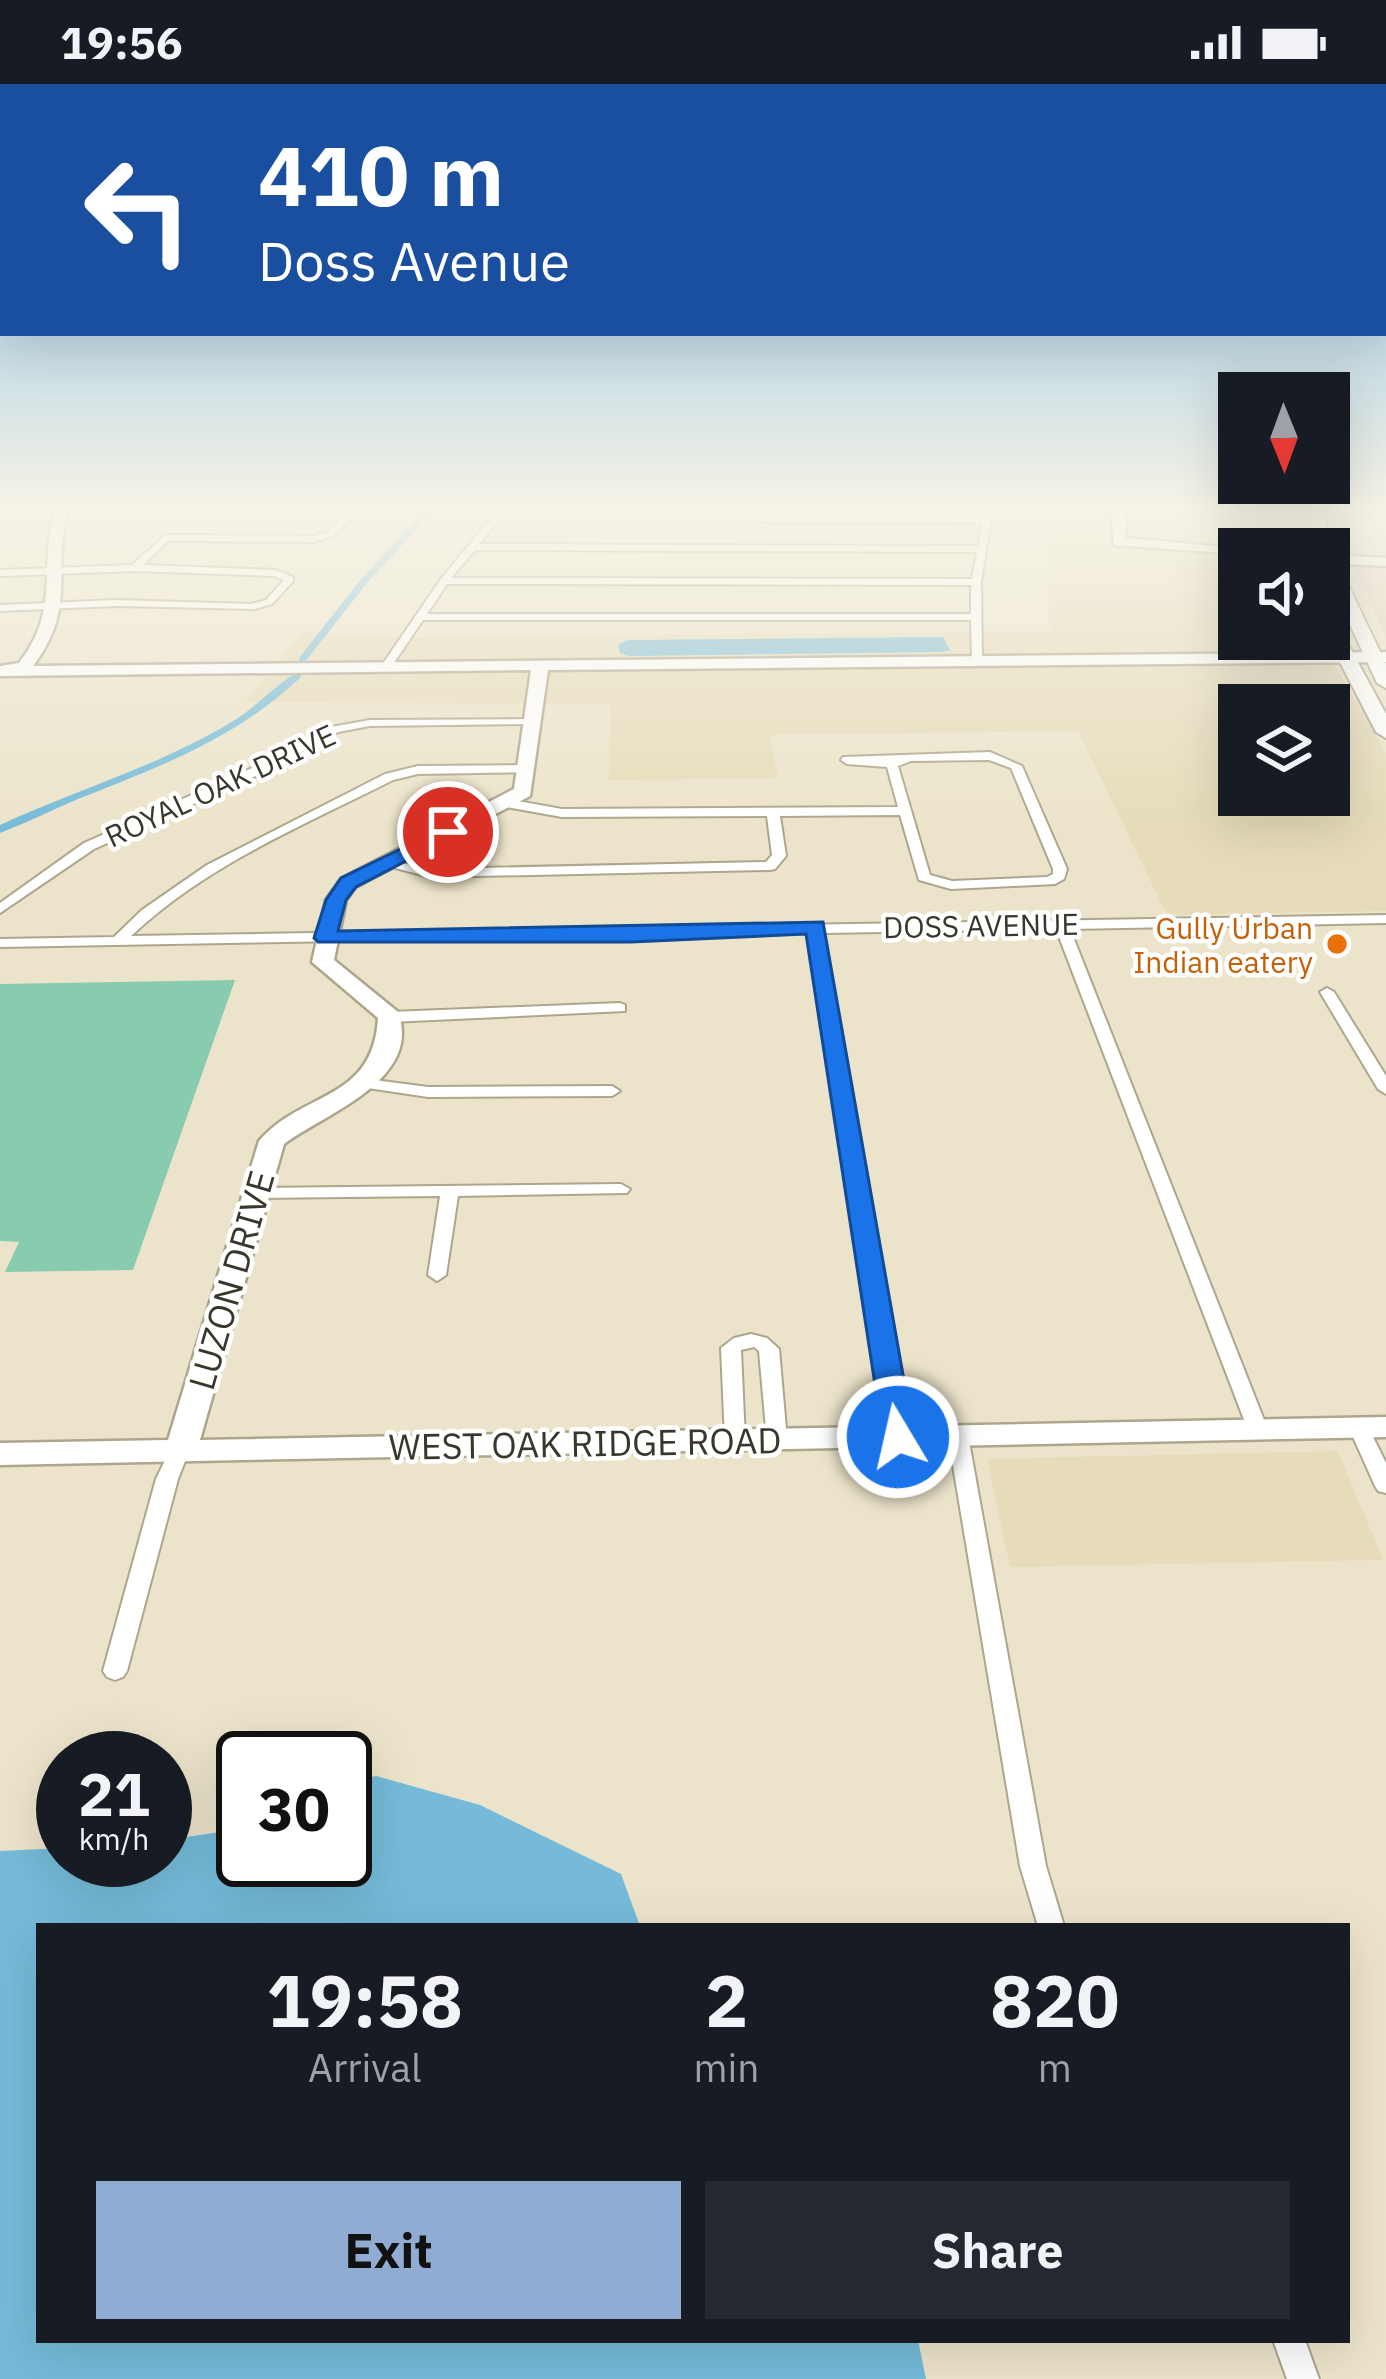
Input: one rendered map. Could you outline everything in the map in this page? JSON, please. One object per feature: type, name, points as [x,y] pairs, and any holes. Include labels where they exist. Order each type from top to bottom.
[{"type":"main road","points":[[1357,613],[1386,683]]},
{"type":"main road","points":[[1346,660],[1386,732]]},
{"type":"street","points":[[10,670],[25,666],[38,649],[52,613]]},
{"type":"street","points":[[385,668],[420,613]]},
{"type":"street","points":[[418,616],[975,616],[976,662]]},
{"type":"street","points":[[10,670],[1218,659]]},
{"type":"street","points":[[539,666],[523,792],[348,883],[336,900],[323,962],[390,1017],[620,1008]]},
{"type":"street","name":"ROYAL OAK DRIVE","points":[[0,909],[89,846],[256,771],[335,729],[370,723],[533,722]]},
{"type":"street","points":[[946,756],[1012,761],[1059,876],[1050,881],[951,885],[924,877],[903,811],[896,761],[946,756]]},
{"type":"street","points":[[118,941],[184,881],[389,777],[418,770],[528,769]]},
{"type":"street","points":[[506,803],[562,813],[903,811]]},
{"type":"street","points":[[383,863],[430,873],[746,870],[770,866],[779,856],[773,812]]},
{"type":"street","points":[[770,866],[776,884]]},
{"type":"street","name":"DOSS AVENUE","points":[[0,943],[1386,919]]},
{"type":"street","points":[[1061,924],[1258,1430]]},
{"type":"street","points":[[816,927],[898,1437]]},
{"type":"street","points":[[1327,992],[1386,1089]]},
{"type":"street","points":[[390,1017],[387,1054],[367,1084],[428,1092],[612,1091]]},
{"type":"street","name":"LUZON DRIVE","points":[[179,1451],[193,1419],[272,1141],[288,1127],[367,1084]]},
{"type":"street","points":[[255,1193],[621,1190]]},
{"type":"street","points":[[437,1275],[450,1191]]},
{"type":"street","points":[[735,1440],[731,1348],[744,1340],[758,1341],[770,1349],[777,1440]]},
{"type":"street","points":[[1372,1427],[1386,1486]]},
{"type":"street","name":"WEST OAK RIDGE ROAD","points":[[0,1454],[1372,1427]]},
{"type":"street","points":[[958,1436],[1033,1866],[1051,1923]]},
{"type":"street","points":[[115,1671],[167,1479],[179,1451]]},
{"type":"street","points":[[1290,2343],[1303,2379]]},
{"type":"shaded area","points":[[1049,613],[1218,613],[1218,660],[1331,660],[1345,684],[1218,684],[1218,816],[1350,816],[1350,692],[1386,753],[1386,911],[1167,915],[1078,731],[770,735],[778,778],[609,780],[611,704],[245,702],[303,632],[393,637],[1050,631]]},
{"type":"shaded area","points":[[1375,613],[1386,613],[1386,638]]},
{"type":"shaded area","points":[[1338,1451],[1383,1560],[1010,1567],[987,1459]]},
{"type":"green space","points":[[235,980],[133,1270],[5,1272],[19,1242],[0,1241],[0,984]]},
{"type":"water","points":[[943,637],[950,650],[942,652],[630,656],[620,653],[618,644],[628,640]]},
{"type":"water","points":[[376,1776],[480,1805],[621,1874],[639,1923],[36,1923],[36,2343],[919,2343],[926,2379],[0,2379],[0,1851],[36,1849],[36,1887],[192,1887],[192,1836],[216,1833],[216,1887],[372,1887],[372,1777]]},
{"type":"waterway","points":[[302,660],[339,613]]},
{"type":"waterway","points":[[0,829],[198,745],[269,702],[296,676]]},
{"type":"place","name":"Gully Urban Indian eatery","points":[[1337,944]]},
{"type":"route","points":[[448,832],[348,883],[336,900],[325,938],[631,935],[816,927],[898,1437]]}]
